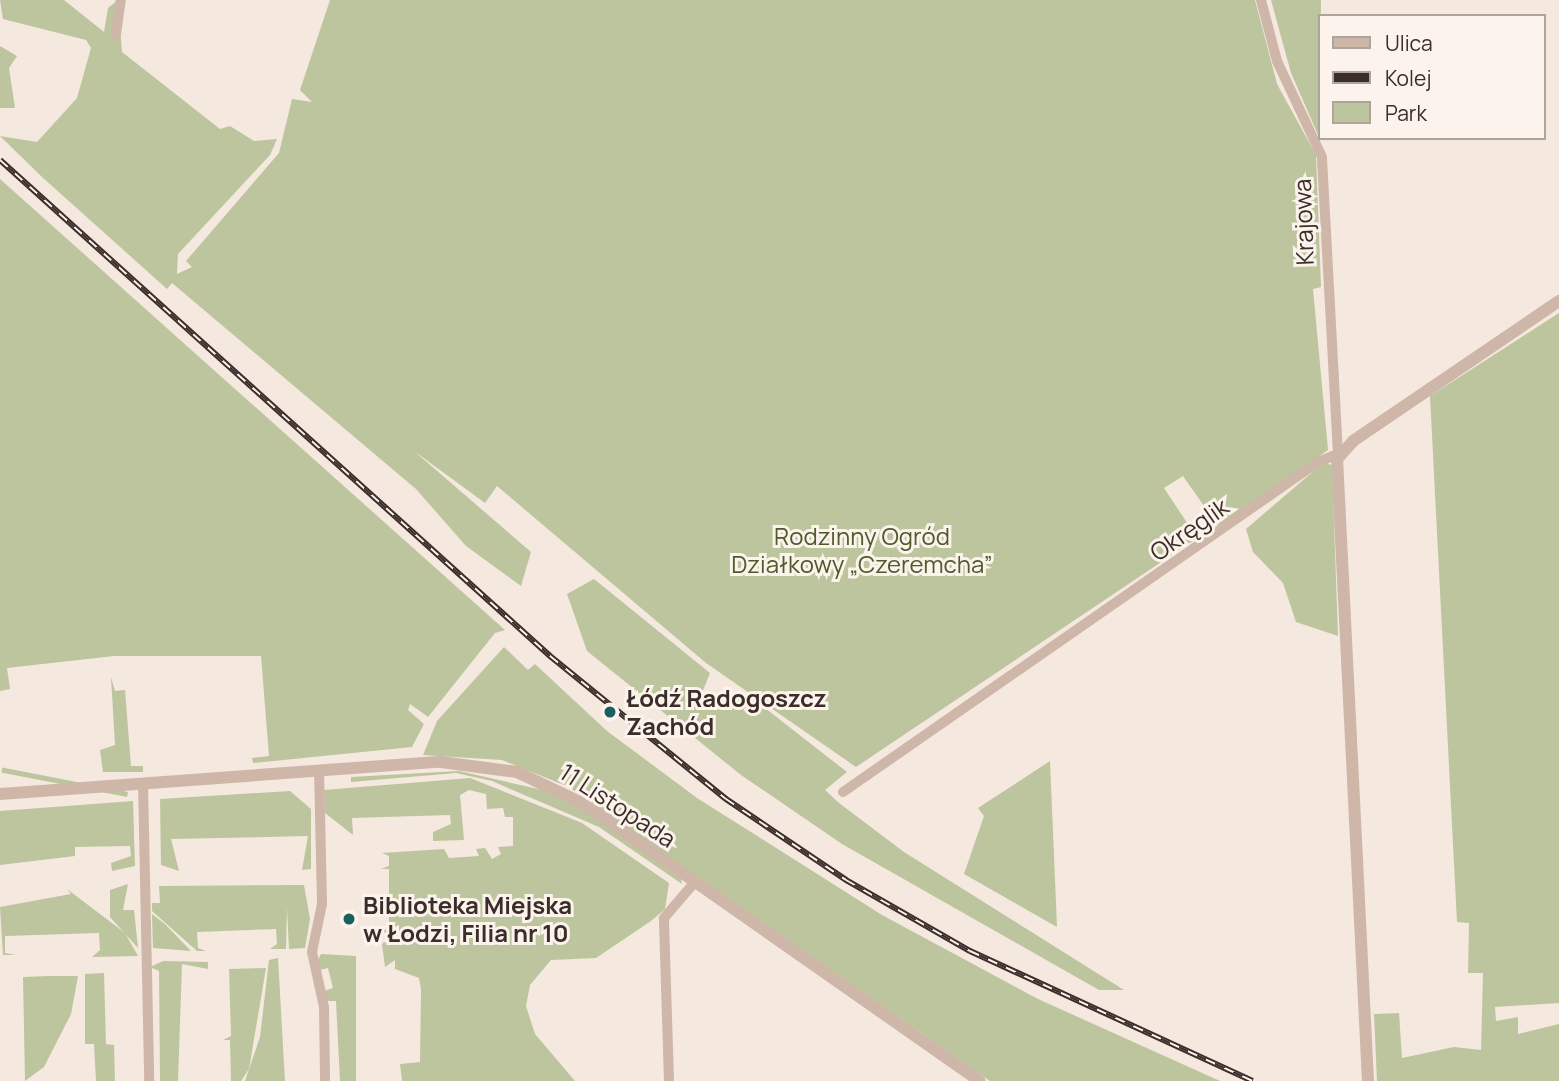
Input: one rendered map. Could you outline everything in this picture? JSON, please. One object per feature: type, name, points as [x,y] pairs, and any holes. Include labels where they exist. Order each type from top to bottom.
[{"type":"street","points":[[116,34],[121,0]]},
{"type":"street","name":"Krajowa","points":[[1261,0],[1277,61],[1322,157],[1338,454]]},
{"type":"street","name":"Okręglik","points":[[843,792],[1318,462],[1338,454],[1559,301]]},
{"type":"street","points":[[1338,454],[1368,1081]]},
{"type":"street","name":"11 Listopada","points":[[0,794],[456,762],[517,772],[570,795],[980,1081]]},
{"type":"street","points":[[318,770],[322,904],[312,952],[324,1007],[326,1081]]},
{"type":"street","points":[[143,783],[149,1081]]},
{"type":"street","points":[[669,1081],[664,918],[695,882]]},
{"type":"green space","name":"Rodzinny Ogród Działkowy „Czeremcha”","points":[[0,0],[64,0],[104,32],[108,8],[118,0],[122,52],[220,129],[230,126],[254,141],[277,139],[270,155],[178,254],[177,274],[192,267],[186,261],[279,153],[292,99],[312,102],[300,90],[330,0],[1255,0],[1277,84],[1316,155],[1321,287],[1313,289],[1328,450],[1218,526],[1183,476],[1164,488],[1197,538],[856,767],[706,663],[497,486],[485,503],[414,451],[531,552],[521,586],[466,546],[416,489],[172,283],[167,289],[42,177],[0,136],[37,142],[77,98],[91,48],[86,40],[3,19]]},
{"type":"green space","points":[[1271,0],[1321,0],[1321,14],[1318,14],[1318,135],[1291,73]]},
{"type":"green space","points":[[0,46],[17,56],[9,68],[15,108],[0,108]]},
{"type":"green space","points":[[0,179],[505,630],[495,633],[428,717],[410,704],[408,710],[424,724],[412,747],[253,763],[252,758],[269,756],[261,656],[114,656],[7,668],[10,689],[0,691]]},
{"type":"green space","points":[[1559,313],[1559,1003],[1495,1007],[1496,1021],[1518,1017],[1518,1034],[1559,1024],[1559,1081],[1377,1081],[1374,1014],[1399,1013],[1402,1058],[1454,1047],[1481,1050],[1483,973],[1468,973],[1469,923],[1457,922],[1430,396]]},
{"type":"green space","points":[[1323,463],[1332,465],[1338,636],[1296,622],[1283,583],[1253,552],[1246,529]]},
{"type":"green space","points":[[594,579],[710,673],[700,698],[705,707],[747,694],[847,772],[825,790],[839,803],[904,852],[1124,990],[1099,990],[842,844],[741,775],[587,651],[567,594]]},
{"type":"green space","points":[[504,647],[528,670],[535,664],[607,731],[697,798],[882,915],[1038,999],[1220,1081],[990,1081],[569,787],[502,760],[423,755],[437,721]]},
{"type":"green space","points":[[111,677],[115,691],[125,690],[131,766],[143,766],[143,772],[103,772],[100,750],[115,745]]},
{"type":"green space","points":[[1050,761],[1057,927],[964,874],[984,816],[978,808]]},
{"type":"green space","points":[[2,768],[128,792],[127,797],[1,772]]},
{"type":"green space","points":[[459,771],[547,791],[579,807],[681,879],[682,884],[599,827],[492,781],[456,773],[351,782],[351,777]]},
{"type":"green space","points":[[470,778],[582,823],[669,883],[665,909],[651,921],[596,958],[551,960],[530,985],[526,1006],[535,1034],[575,1081],[402,1081],[400,1064],[420,1062],[421,989],[419,978],[395,969],[395,960],[385,967],[382,944],[390,937],[382,930],[389,929],[389,869],[381,869],[389,866],[389,856],[382,853],[444,849],[449,858],[479,856],[476,849],[485,848],[492,859],[501,854],[498,847],[513,846],[513,817],[505,817],[503,808],[487,809],[486,794],[469,790],[460,795],[464,840],[433,841],[433,832],[451,824],[450,815],[352,818],[353,835],[325,813],[324,790]]},
{"type":"green space","points":[[290,791],[311,809],[311,869],[302,870],[308,836],[171,839],[179,871],[161,865],[160,799]]},
{"type":"green space","points":[[133,801],[135,866],[112,871],[111,863],[131,856],[130,846],[75,847],[75,856],[0,865],[0,811]]},
{"type":"green space","points":[[128,884],[123,910],[134,910],[138,948],[110,917],[110,890]]},
{"type":"green space","points":[[304,885],[310,919],[305,948],[289,949],[287,908],[286,949],[270,949],[277,944],[276,929],[197,932],[198,948],[206,951],[197,951],[152,911],[152,903],[160,903],[159,886]]},
{"type":"green space","points":[[67,889],[125,933],[138,956],[92,957],[100,950],[99,933],[5,936],[5,953],[16,955],[3,955],[0,907],[71,894]]},
{"type":"green space","points":[[152,914],[165,924],[191,951],[153,948]]},
{"type":"green space","points":[[321,954],[356,956],[356,1081],[340,1081],[336,1001],[327,1001],[324,991],[333,988],[328,968],[320,970],[317,962]]},
{"type":"green space","points":[[278,958],[285,1081],[245,1081],[260,1037],[269,960]]},
{"type":"green space","points":[[163,961],[208,962],[208,969],[182,964],[178,1081],[160,1081],[159,971],[150,967]]},
{"type":"green space","points":[[266,968],[249,1069],[241,1081],[231,1081],[230,1040],[223,1040],[231,1036],[229,969]]},
{"type":"green space","points":[[104,973],[106,1044],[114,1045],[115,1081],[96,1081],[94,1044],[85,1044],[85,974]]},
{"type":"green space","points":[[78,976],[71,1014],[44,1067],[25,1081],[23,977]]},
{"type":"railway","points":[[0,160],[550,656],[726,799],[846,880],[970,951],[1253,1081]]},
{"type":"place","name":"Łódź Radogoszcz Zachód","points":[[610,712]]},
{"type":"place","name":"Biblioteka Miejska w Łodzi, Filia nr 10","points":[[349,919]]}]
